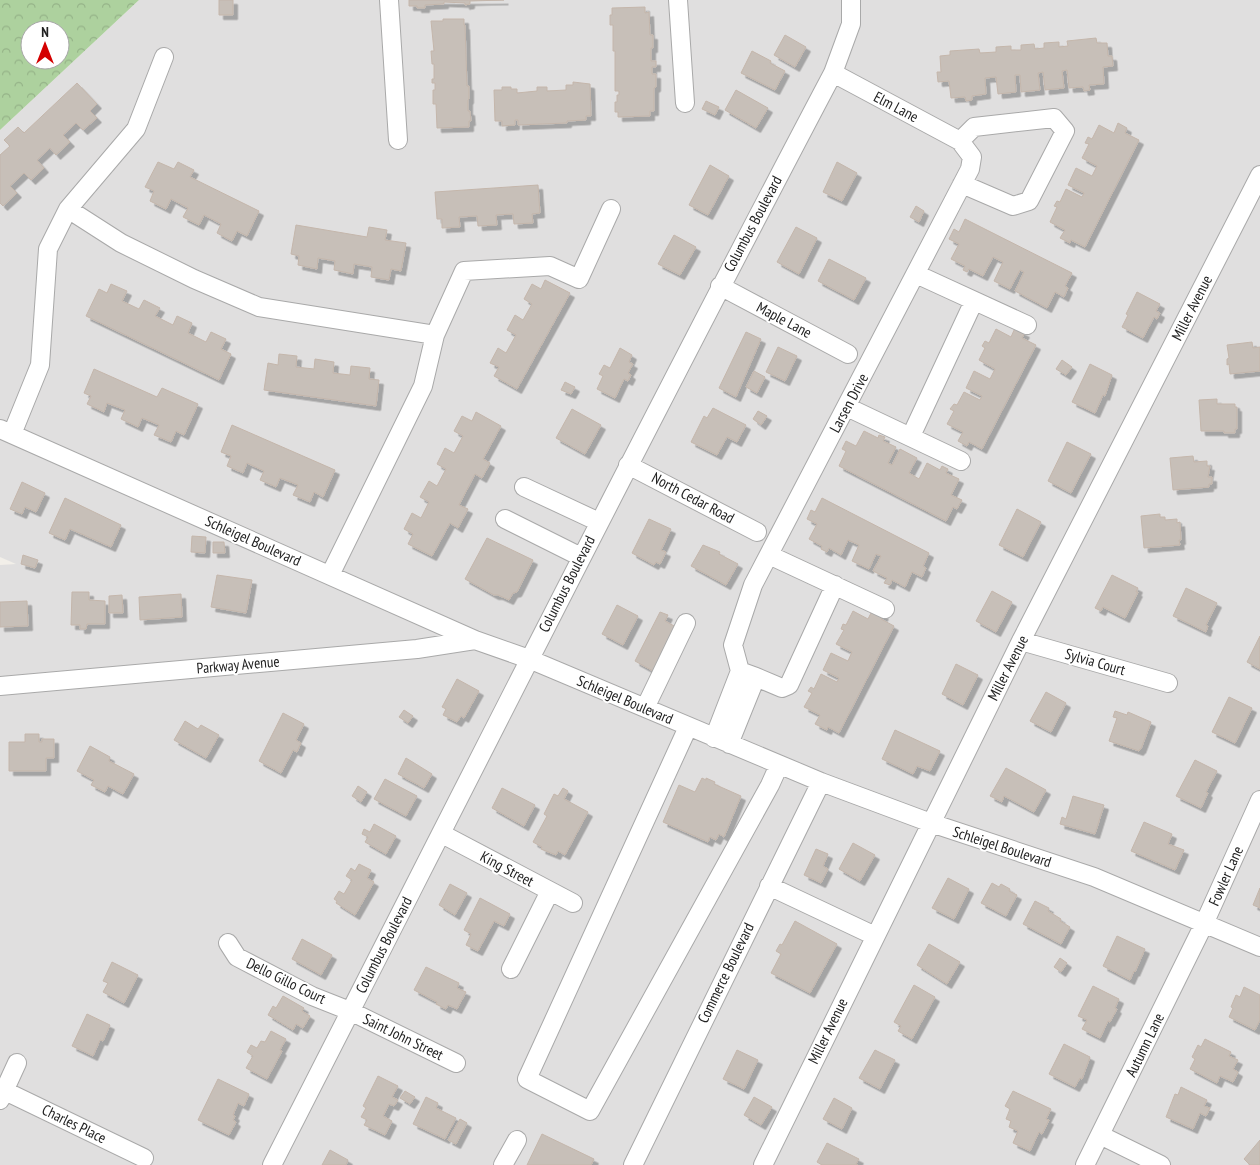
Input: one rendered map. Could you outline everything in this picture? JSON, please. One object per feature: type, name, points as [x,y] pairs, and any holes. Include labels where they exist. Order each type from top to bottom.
[{"type":"street","points":[[389,0],[398,140]]},
{"type":"street","points":[[678,0],[685,103]]},
{"type":"street","name":"Columbus Boulevard","points":[[272,1165],[628,465],[833,73],[851,24],[851,0]]},
{"type":"street","points":[[6,432],[40,365],[48,249],[68,209],[136,129],[164,58]]},
{"type":"street","name":"Elm Lane","points":[[833,73],[960,141]]},
{"type":"street","points":[[960,141],[974,127],[1054,118],[1065,131],[1029,202],[1013,206],[962,184]]},
{"type":"street","name":"Larsen Drive","points":[[740,671],[733,645],[753,586],[970,169],[972,157],[960,141]]},
{"type":"street","name":"Miller Avenue","points":[[763,1165],[1021,642],[1260,175]]},
{"type":"street","points":[[68,209],[121,243],[194,279],[259,307],[436,335]]},
{"type":"street","points":[[330,575],[422,386],[436,335],[464,271],[550,266],[579,279],[611,209]]},
{"type":"street","points":[[916,274],[1027,325]]},
{"type":"street","name":"Maple Lane","points":[[720,286],[848,354]]},
{"type":"street","points":[[911,436],[974,301]]},
{"type":"street","points":[[847,407],[961,461]]},
{"type":"street","name":"Schleigel Boulevard","points":[[6,432],[475,640],[529,659],[820,782],[931,823],[1094,877],[1260,947]]},
{"type":"street","name":"North Cedar Road","points":[[628,465],[757,532]]},
{"type":"street","points":[[524,487],[599,522]]},
{"type":"street","points":[[505,519],[581,557]]},
{"type":"street","points":[[769,555],[886,609]]},
{"type":"street","points":[[721,741],[740,671],[782,688],[789,685],[835,585]]},
{"type":"street","points":[[645,708],[686,623]]},
{"type":"street","name":"Parkway Avenue","points":[[0,686],[417,649],[475,640]]},
{"type":"street","name":"Sylvia Court","points":[[1021,642],[1168,682]]},
{"type":"street","points":[[721,741],[756,677]]},
{"type":"street","points":[[688,727],[527,1079],[590,1111],[780,765]]},
{"type":"street","name":"Commerce Boulevard","points":[[633,1165],[820,782]]},
{"type":"street","name":"Fowler Lane","points":[[1204,924],[1259,806]]},
{"type":"street","name":"King Street","points":[[442,834],[573,903]]},
{"type":"street","points":[[769,886],[875,936]]},
{"type":"street","points":[[511,968],[550,891]]},
{"type":"street","name":"Autumn Lane","points":[[1085,1165],[1204,924]]},
{"type":"street","name":"Dello Gillo Court","points":[[228,943],[237,957],[312,996],[350,1011]]},
{"type":"street","name":"Saint John Street","points":[[350,1011],[456,1063]]},
{"type":"street","points":[[2,1095],[17,1063]]},
{"type":"street","name":"Charles Place","points":[[2,1095],[144,1158]]},
{"type":"street","points":[[1100,1135],[1161,1165]]},
{"type":"street","points":[[503,1165],[517,1140]]},
{"type":"shaded area","points":[[139,0],[1260,0],[1260,1165],[0,1165],[0,565],[16,564],[0,557],[0,130],[64,70],[70,70],[70,65]]},
{"type":"green space","points":[[0,0],[139,0],[70,65],[70,20],[20,20],[20,70],[64,70],[0,130]]},
{"type":"building","points":[[219,0],[233,0],[233,15],[219,15]]},
{"type":"building","points":[[409,0],[504,0],[470,1],[470,4],[465,5],[465,3],[444,2],[444,4],[425,5],[425,8],[417,8],[417,6],[409,6]]},
{"type":"building","points":[[645,7],[645,13],[649,12],[650,35],[653,35],[651,61],[656,61],[656,67],[652,67],[652,74],[656,74],[654,111],[650,111],[650,116],[618,117],[618,112],[615,112],[615,102],[617,102],[619,91],[615,91],[615,51],[613,51],[613,25],[610,25],[610,15],[612,15],[612,8]]},
{"type":"building","points":[[443,19],[464,19],[467,86],[469,86],[468,111],[470,111],[471,121],[469,121],[469,127],[437,128],[436,104],[433,104],[435,83],[432,83],[432,79],[434,79],[434,64],[432,64],[431,51],[434,51],[431,21],[443,21]]},
{"type":"building","points":[[785,35],[806,47],[795,67],[774,55]]},
{"type":"building","points":[[1096,38],[1097,43],[1107,43],[1108,56],[1112,56],[1113,66],[1103,67],[1104,84],[1089,85],[1090,90],[1084,91],[1083,87],[1069,88],[1067,70],[1062,71],[1064,88],[1045,90],[1043,72],[1038,73],[1040,90],[1021,92],[1020,75],[1015,75],[1016,92],[998,94],[996,77],[985,78],[986,94],[972,96],[972,100],[966,101],[965,97],[951,98],[949,81],[938,82],[937,72],[941,72],[940,56],[950,55],[950,51],[979,49],[980,53],[996,52],[996,47],[1011,46],[1011,50],[1021,50],[1021,45],[1034,44],[1035,49],[1044,48],[1044,43],[1059,42],[1059,47],[1068,46],[1067,41]]},
{"type":"building","points":[[752,51],[785,71],[775,90],[741,73]]},
{"type":"building","points":[[573,82],[590,84],[591,116],[586,116],[586,120],[567,121],[567,123],[518,125],[518,120],[515,120],[515,125],[502,126],[502,121],[495,121],[494,90],[502,90],[502,87],[511,87],[511,89],[517,89],[517,93],[537,91],[537,87],[547,87],[547,91],[566,90],[566,85],[573,85]]},
{"type":"building","points":[[77,83],[97,104],[90,111],[97,118],[83,130],[76,123],[63,135],[70,142],[56,155],[50,148],[37,160],[44,168],[31,180],[24,173],[10,186],[17,193],[3,206],[0,203],[0,155],[10,146],[4,140],[18,127],[24,133]]},
{"type":"building","points":[[736,90],[768,108],[756,128],[725,110]]},
{"type":"building","points":[[706,101],[719,107],[715,115],[702,109]]},
{"type":"building","points":[[1118,123],[1127,128],[1125,133],[1139,140],[1085,247],[1071,240],[1070,243],[1060,238],[1065,230],[1050,222],[1057,207],[1054,206],[1057,201],[1060,202],[1066,189],[1082,197],[1084,193],[1068,185],[1076,168],[1092,176],[1097,166],[1082,158],[1089,144],[1085,143],[1088,137],[1092,139],[1099,125],[1114,133]]},
{"type":"building","points":[[158,162],[174,169],[178,162],[194,170],[190,177],[259,211],[247,236],[237,231],[232,241],[217,233],[221,224],[204,215],[199,225],[183,217],[188,208],[171,199],[166,209],[150,201],[154,191],[145,187]]},
{"type":"building","points":[[837,162],[857,173],[842,201],[823,192]]},
{"type":"building","points":[[710,165],[729,176],[708,215],[689,205]]},
{"type":"building","points":[[538,185],[540,213],[532,214],[533,223],[514,224],[513,214],[496,215],[497,225],[478,226],[477,216],[459,217],[460,227],[442,228],[442,219],[437,219],[435,192]]},
{"type":"building","points":[[916,206],[924,211],[919,222],[910,217]]},
{"type":"building","points":[[965,219],[1072,273],[1065,286],[1068,288],[1064,297],[1055,292],[1047,308],[1015,291],[1024,272],[1020,270],[1010,289],[994,281],[1003,262],[993,257],[983,276],[969,269],[967,272],[963,270],[965,266],[951,259],[959,244],[949,239],[954,229],[959,232]]},
{"type":"building","points":[[296,225],[367,237],[369,227],[387,230],[385,240],[406,243],[401,271],[391,269],[389,280],[371,277],[372,267],[354,264],[353,274],[334,270],[335,261],[318,258],[317,269],[298,265],[299,256],[291,254]]},
{"type":"building","points":[[796,227],[817,238],[799,274],[777,262]]},
{"type":"building","points":[[674,235],[696,247],[680,275],[658,264]]},
{"type":"building","points":[[829,259],[866,278],[854,300],[818,281]]},
{"type":"building","points":[[545,280],[570,293],[517,389],[494,376],[499,367],[490,363],[498,348],[506,353],[516,335],[507,330],[515,315],[523,320],[532,304],[524,299],[532,284],[541,289]]},
{"type":"building","points":[[111,284],[127,291],[122,301],[139,309],[144,300],[160,308],[155,316],[173,325],[177,316],[192,323],[188,333],[206,342],[211,332],[226,339],[221,349],[231,354],[219,380],[86,316],[99,289],[107,293]]},
{"type":"building","points":[[1137,292],[1160,304],[1156,311],[1160,313],[1157,319],[1154,317],[1143,338],[1122,327]]},
{"type":"building","points":[[1015,328],[1025,333],[1022,338],[1036,345],[982,449],[969,442],[967,446],[958,441],[963,432],[947,424],[954,411],[950,409],[954,404],[957,405],[964,392],[980,400],[982,396],[966,388],[974,371],[990,379],[995,369],[979,360],[985,348],[982,346],[985,341],[989,343],[996,329],[1011,337]]},
{"type":"building","points":[[746,332],[761,339],[736,397],[719,388]]},
{"type":"building","points":[[1252,342],[1253,348],[1260,347],[1260,371],[1230,374],[1229,364],[1227,365],[1227,359],[1229,358],[1227,345]]},
{"type":"building","points":[[778,347],[797,356],[785,381],[766,372]]},
{"type":"building","points":[[620,348],[632,355],[629,362],[633,364],[628,373],[631,375],[628,381],[624,379],[615,398],[597,389],[603,376],[599,374],[604,365],[610,368]]},
{"type":"building","points":[[279,354],[297,356],[296,367],[314,369],[315,359],[334,362],[333,373],[350,375],[351,366],[370,368],[369,379],[379,380],[376,406],[264,390],[268,363],[278,365]]},
{"type":"building","points":[[1062,360],[1072,367],[1066,375],[1056,369]]},
{"type":"building","points":[[1090,364],[1112,375],[1105,396],[1103,395],[1095,413],[1072,402]]},
{"type":"building","points":[[94,369],[157,397],[162,388],[198,404],[184,435],[176,431],[171,442],[154,435],[159,425],[142,418],[138,427],[121,419],[125,410],[107,403],[104,412],[87,404],[91,396],[84,393]]},
{"type":"building","points":[[754,371],[765,377],[757,393],[746,387]]},
{"type":"building","points":[[565,382],[575,387],[571,394],[561,390]]},
{"type":"building","points":[[1217,399],[1217,404],[1235,404],[1235,407],[1237,407],[1237,429],[1235,429],[1235,433],[1201,431],[1199,400]]},
{"type":"building","points":[[713,408],[746,425],[737,442],[727,437],[717,455],[691,442],[704,416],[707,418]]},
{"type":"building","points":[[572,409],[601,425],[585,454],[556,438]]},
{"type":"building","points":[[758,411],[767,416],[761,425],[753,419]]},
{"type":"building","points":[[476,412],[501,426],[483,459],[490,463],[482,478],[475,474],[459,505],[468,509],[458,528],[450,523],[432,556],[408,544],[413,534],[404,529],[412,513],[421,518],[429,502],[420,497],[429,481],[437,486],[446,469],[437,464],[445,448],[454,453],[463,436],[454,431],[462,416],[472,421]]},
{"type":"building","points":[[232,425],[335,470],[323,497],[314,492],[310,502],[293,495],[298,485],[280,478],[276,487],[260,480],[264,471],[247,463],[243,473],[227,466],[231,456],[221,452]]},
{"type":"building","points":[[864,431],[878,438],[879,435],[885,437],[883,441],[896,447],[888,463],[892,465],[900,449],[917,458],[909,473],[919,479],[927,463],[940,470],[942,466],[948,469],[946,473],[959,479],[951,495],[962,500],[957,509],[953,507],[946,521],[839,466],[846,451],[842,449],[846,441],[856,446]]},
{"type":"building","points":[[1067,442],[1091,454],[1071,493],[1048,481]]},
{"type":"building","points":[[1193,456],[1194,462],[1207,461],[1207,466],[1210,466],[1208,477],[1212,477],[1212,484],[1209,484],[1209,487],[1173,490],[1170,458]]},
{"type":"building","points":[[22,482],[45,493],[36,512],[25,507],[22,514],[10,509]]},
{"type":"building","points":[[65,498],[121,525],[111,547],[70,529],[65,540],[49,533]]},
{"type":"building","points":[[822,498],[929,553],[923,566],[926,568],[922,577],[912,572],[905,587],[892,580],[890,585],[884,583],[887,578],[873,571],[881,556],[876,554],[869,569],[852,561],[859,545],[848,540],[841,555],[829,548],[827,552],[821,549],[822,546],[809,539],[817,524],[807,519],[811,510],[815,512]]},
{"type":"building","points":[[1017,509],[1041,522],[1023,557],[999,545]]},
{"type":"building","points":[[1160,514],[1160,517],[1165,517],[1165,520],[1177,519],[1177,523],[1180,522],[1180,545],[1144,548],[1141,516]]},
{"type":"building","points":[[649,519],[671,529],[661,550],[666,552],[660,564],[656,562],[654,565],[632,553]]},
{"type":"building","points":[[192,536],[206,537],[205,553],[191,552]]},
{"type":"building","points":[[487,538],[533,560],[517,592],[513,593],[509,600],[494,595],[465,579]]},
{"type":"building","points":[[213,542],[224,542],[225,553],[213,553]]},
{"type":"building","points":[[703,545],[720,552],[719,554],[738,564],[726,585],[691,566]]},
{"type":"building","points":[[23,555],[38,560],[35,568],[21,564]]},
{"type":"building","points":[[217,575],[252,580],[246,613],[211,607]]},
{"type":"building","points":[[1112,575],[1138,588],[1136,592],[1138,592],[1125,618],[1103,607],[1101,611],[1095,608]]},
{"type":"building","points":[[1186,588],[1217,603],[1206,625],[1208,626],[1206,632],[1173,616]]},
{"type":"building","points":[[992,591],[1012,602],[996,632],[976,621]]},
{"type":"building","points":[[72,592],[89,592],[89,600],[105,601],[105,624],[87,624],[86,629],[80,629],[80,625],[71,625]]},
{"type":"building","points":[[181,594],[182,617],[140,620],[139,597]]},
{"type":"building","points":[[122,595],[123,613],[109,613],[109,596]]},
{"type":"building","points":[[27,601],[28,626],[0,627],[0,602]]},
{"type":"building","points":[[617,605],[638,616],[623,645],[602,634]]},
{"type":"building","points":[[873,609],[884,615],[881,619],[894,626],[839,733],[828,727],[827,730],[815,724],[820,715],[804,707],[812,693],[808,691],[811,687],[814,689],[821,674],[837,682],[839,678],[823,670],[831,653],[848,661],[852,652],[836,644],[844,630],[841,629],[843,624],[846,625],[853,611],[868,619]]},
{"type":"building","points":[[660,612],[668,615],[665,621],[676,627],[653,671],[635,661]]},
{"type":"building","points":[[1260,636],[1260,669],[1247,662]]},
{"type":"building","points":[[956,664],[978,675],[963,705],[942,694]]},
{"type":"building","points":[[457,679],[479,691],[464,718],[461,716],[457,722],[443,715],[446,709],[442,707]]},
{"type":"building","points":[[1046,692],[1066,703],[1051,732],[1030,721]]},
{"type":"building","points":[[1229,697],[1252,708],[1235,743],[1212,732]]},
{"type":"building","points":[[404,710],[413,716],[408,723],[399,717]]},
{"type":"building","points":[[1115,711],[1127,715],[1128,712],[1151,722],[1139,751],[1109,741],[1117,718],[1113,717]]},
{"type":"building","points":[[283,713],[304,724],[296,740],[301,743],[297,752],[293,750],[281,773],[259,761]]},
{"type":"building","points":[[185,721],[198,729],[201,725],[219,735],[206,758],[174,740]]},
{"type":"building","points":[[895,730],[940,751],[930,771],[917,766],[913,774],[882,759]]},
{"type":"building","points":[[25,734],[39,734],[39,742],[42,742],[42,739],[54,739],[54,758],[46,758],[46,771],[9,771],[9,742],[25,742]]},
{"type":"building","points":[[90,746],[110,757],[109,761],[134,774],[123,794],[108,786],[105,792],[91,785],[94,780],[77,771]]},
{"type":"building","points":[[406,758],[432,774],[424,788],[398,774]]},
{"type":"building","points":[[1195,760],[1217,771],[1206,792],[1208,793],[1201,808],[1176,796]]},
{"type":"building","points":[[1006,768],[1046,790],[1034,812],[1004,796],[1002,802],[990,796]]},
{"type":"building","points":[[702,778],[715,782],[714,784],[741,796],[724,837],[719,834],[716,840],[710,837],[708,842],[663,822],[679,785],[695,792]]},
{"type":"building","points":[[385,779],[417,796],[406,816],[374,799]]},
{"type":"building","points":[[358,786],[367,792],[361,802],[352,796]]},
{"type":"building","points":[[502,788],[535,805],[524,826],[492,808]]},
{"type":"building","points":[[563,788],[568,791],[564,799],[588,812],[565,855],[558,851],[556,855],[541,849],[542,847],[533,842],[547,816],[544,814],[554,794],[558,796]]},
{"type":"building","points":[[1073,796],[1104,805],[1095,834],[1060,824],[1062,817],[1066,819]]},
{"type":"building","points":[[1144,822],[1172,834],[1168,844],[1184,850],[1175,870],[1131,851]]},
{"type":"building","points":[[374,824],[396,836],[386,854],[365,842],[368,837],[362,834],[364,829],[370,832]]},
{"type":"building","points":[[853,843],[875,855],[860,881],[839,869]]},
{"type":"building","points":[[816,849],[828,854],[823,866],[828,869],[821,883],[804,875]]},
{"type":"building","points":[[359,864],[371,870],[367,878],[374,882],[355,915],[336,903],[337,901],[334,899],[339,891],[344,894],[352,880],[346,876],[351,868],[355,871]]},
{"type":"building","points":[[948,878],[969,889],[954,919],[932,908]]},
{"type":"building","points":[[992,883],[999,887],[1001,884],[1017,895],[1006,916],[981,903]]},
{"type":"building","points":[[450,884],[467,893],[455,915],[439,905]]},
{"type":"building","points":[[1260,888],[1260,908],[1253,905]]},
{"type":"building","points":[[480,898],[510,914],[504,926],[494,921],[478,951],[466,945],[471,934],[464,930]]},
{"type":"building","points":[[1035,901],[1049,908],[1048,911],[1070,927],[1061,944],[1023,924]]},
{"type":"building","points":[[795,921],[837,944],[810,993],[771,973],[781,954],[776,951],[780,944],[782,945]]},
{"type":"building","points":[[1117,936],[1145,949],[1130,980],[1103,966]]},
{"type":"building","points":[[302,939],[332,955],[321,975],[292,959]]},
{"type":"building","points":[[929,944],[960,962],[947,984],[917,965]]},
{"type":"building","points":[[1060,958],[1067,963],[1061,972],[1054,967]]},
{"type":"building","points":[[112,962],[138,975],[124,1003],[103,992],[108,983],[103,981]]},
{"type":"building","points":[[426,967],[459,983],[457,988],[466,992],[457,1009],[448,1005],[446,1009],[414,990]]},
{"type":"building","points":[[914,985],[935,997],[912,1039],[898,1031],[901,1026],[894,1022]]},
{"type":"building","points":[[1093,986],[1119,999],[1115,1008],[1117,1009],[1110,1022],[1108,1021],[1100,1038],[1082,1029],[1087,1020],[1078,1016]]},
{"type":"building","points":[[1244,987],[1260,995],[1260,1020],[1255,1030],[1229,1017],[1236,995],[1240,997]]},
{"type":"building","points":[[283,996],[304,1008],[302,1011],[310,1016],[303,1028],[296,1024],[293,1030],[268,1015],[273,1006],[276,1008]]},
{"type":"building","points":[[87,1014],[110,1025],[103,1041],[100,1040],[93,1056],[72,1046]]},
{"type":"building","points":[[271,1031],[286,1039],[280,1050],[282,1051],[267,1079],[246,1068],[253,1056],[247,1052],[251,1045],[257,1048],[261,1041],[265,1042]]},
{"type":"building","points":[[1205,1039],[1231,1052],[1229,1056],[1238,1060],[1233,1069],[1238,1072],[1233,1082],[1220,1076],[1217,1083],[1190,1069],[1195,1059],[1192,1057],[1198,1045],[1201,1047]]},
{"type":"building","points":[[1064,1044],[1090,1057],[1082,1079],[1080,1078],[1075,1087],[1049,1074]]},
{"type":"building","points":[[737,1050],[758,1060],[744,1089],[723,1079]]},
{"type":"building","points":[[875,1050],[895,1060],[880,1089],[859,1078]]},
{"type":"building","points":[[378,1076],[398,1086],[392,1097],[398,1100],[394,1106],[389,1104],[383,1116],[392,1121],[385,1135],[364,1125],[367,1120],[361,1117],[366,1108],[363,1106]]},
{"type":"building","points":[[218,1079],[249,1094],[244,1106],[238,1103],[233,1115],[235,1116],[233,1120],[236,1122],[229,1135],[198,1120]]},
{"type":"building","points":[[1181,1087],[1207,1100],[1204,1106],[1210,1108],[1206,1116],[1200,1113],[1193,1129],[1166,1117],[1175,1094],[1178,1095]]},
{"type":"building","points":[[405,1091],[415,1097],[410,1104],[400,1098]]},
{"type":"building","points":[[1013,1091],[1051,1109],[1046,1119],[1049,1120],[1042,1134],[1039,1132],[1030,1151],[1013,1143],[1018,1131],[1009,1127],[1011,1121],[1006,1119],[1010,1109],[1005,1106]]},
{"type":"building","points":[[426,1097],[438,1103],[436,1108],[456,1118],[445,1139],[413,1124]]},
{"type":"building","points":[[754,1097],[772,1107],[761,1125],[744,1115]]},
{"type":"building","points":[[834,1098],[852,1108],[842,1129],[823,1119]]},
{"type":"building","points":[[460,1119],[467,1123],[456,1144],[448,1140]]},
{"type":"building","points":[[542,1134],[594,1159],[591,1165],[527,1165]]},
{"type":"building","points":[[1260,1140],[1260,1165],[1250,1165],[1244,1159]]},
{"type":"building","points":[[827,1143],[859,1159],[856,1164],[858,1165],[822,1165],[817,1162]]},
{"type":"building","points":[[330,1150],[348,1160],[346,1165],[322,1165]]}]
